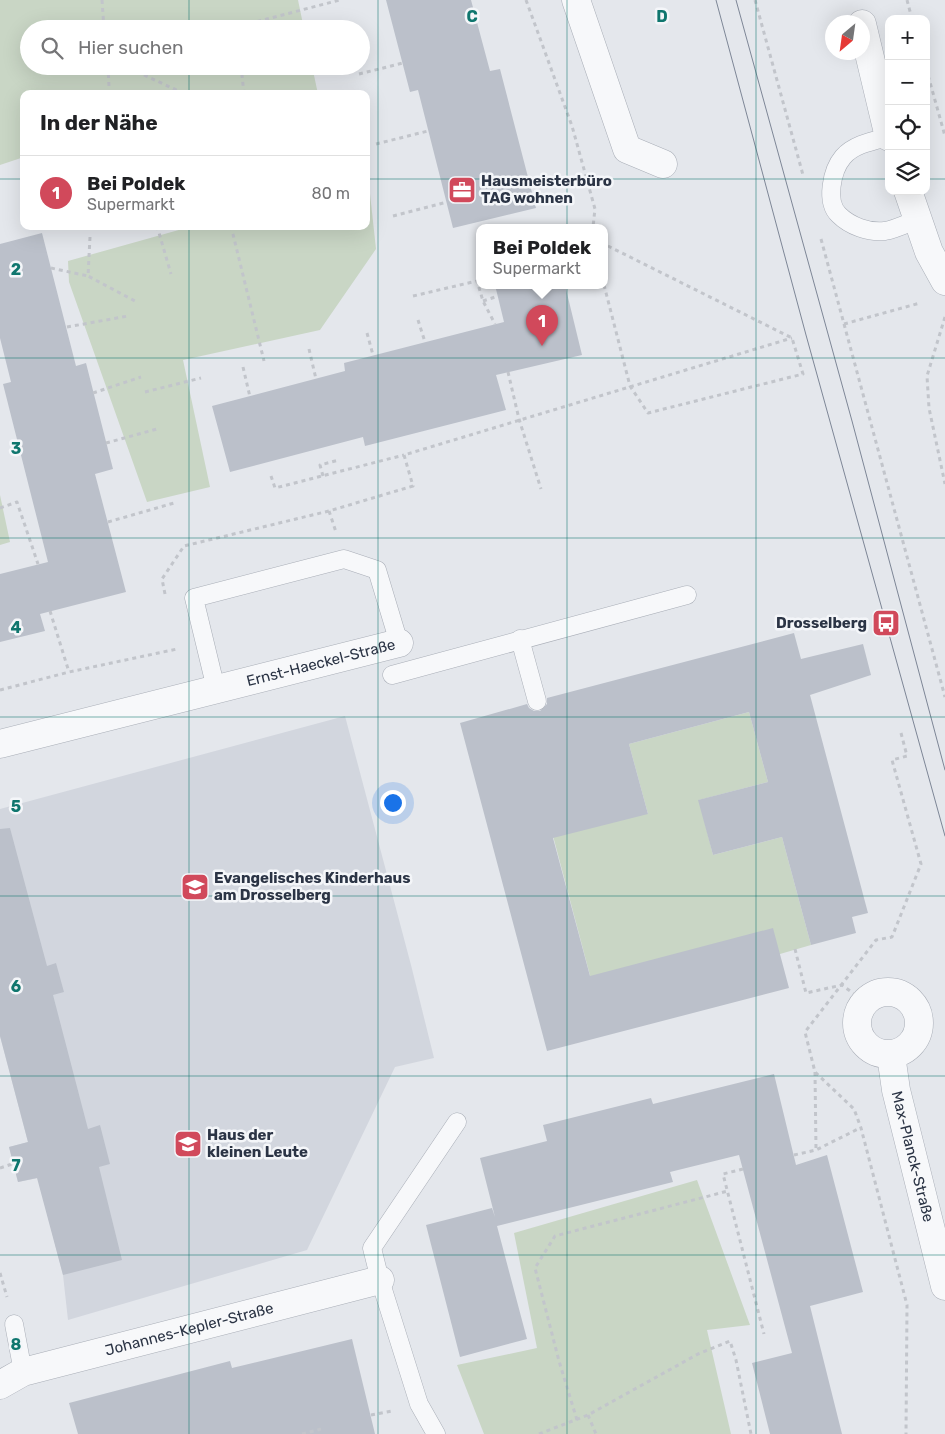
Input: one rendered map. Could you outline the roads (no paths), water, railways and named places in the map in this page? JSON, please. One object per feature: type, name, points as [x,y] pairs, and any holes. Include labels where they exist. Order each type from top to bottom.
[{"type":"street","points":[[576,0],[627,149],[663,164]]},
{"type":"street","points":[[857,0],[860,15]]},
{"type":"street","points":[[870,57],[885,120]]},
{"type":"street","points":[[909,195],[929,252],[945,281]]},
{"type":"street","name":"Ernst-Haeckel-Straße","points":[[0,744],[399,643]]},
{"type":"street","points":[[890,992],[900,994],[916,1008],[919,1024],[915,1038],[901,1052],[891,1054],[881,1054],[864,1044],[856,1026],[857,1015],[865,1002],[879,993],[890,992]]},
{"type":"street","name":"Max-Planck-Straße","points":[[891,1054],[896,1090],[945,1286]]},
{"type":"street","name":"Johannes-Kepler-Straße","points":[[11,1379],[380,1280]]},
{"type":"lane","points":[[885,138],[862,144],[844,156],[834,173],[831,196],[838,214],[860,229],[885,231],[918,219]]},
{"type":"lane","name":"Ernst-Haeckel-Straße","points":[[216,689],[194,598],[344,559],[377,570],[399,643]]},
{"type":"lane","points":[[392,676],[520,639],[687,595]]},
{"type":"lane","points":[[520,639],[537,701]]},
{"type":"lane","points":[[436,1434],[420,1404],[380,1280],[372,1248],[456,1122]]},
{"type":"lane","points":[[11,1379],[14,1324]]},
{"type":"tram line","points":[[716,0],[806,335],[945,836]]},
{"type":"tram line","points":[[736,0],[852,421],[945,770]]},
{"type":"place","name":"Hausmeisterbüro TAG wohnen","points":[[462,190]]},
{"type":"place","name":"Bei Poldek","points":[[542,346]]},
{"type":"place","name":"Drosselberg","points":[[886,623]]},
{"type":"place","name":"Evangelisches Kinderhaus am Drosselberg","points":[[195,887]]},
{"type":"place","name":"Haus der kleinen Leute","points":[[188,1144]]}]
